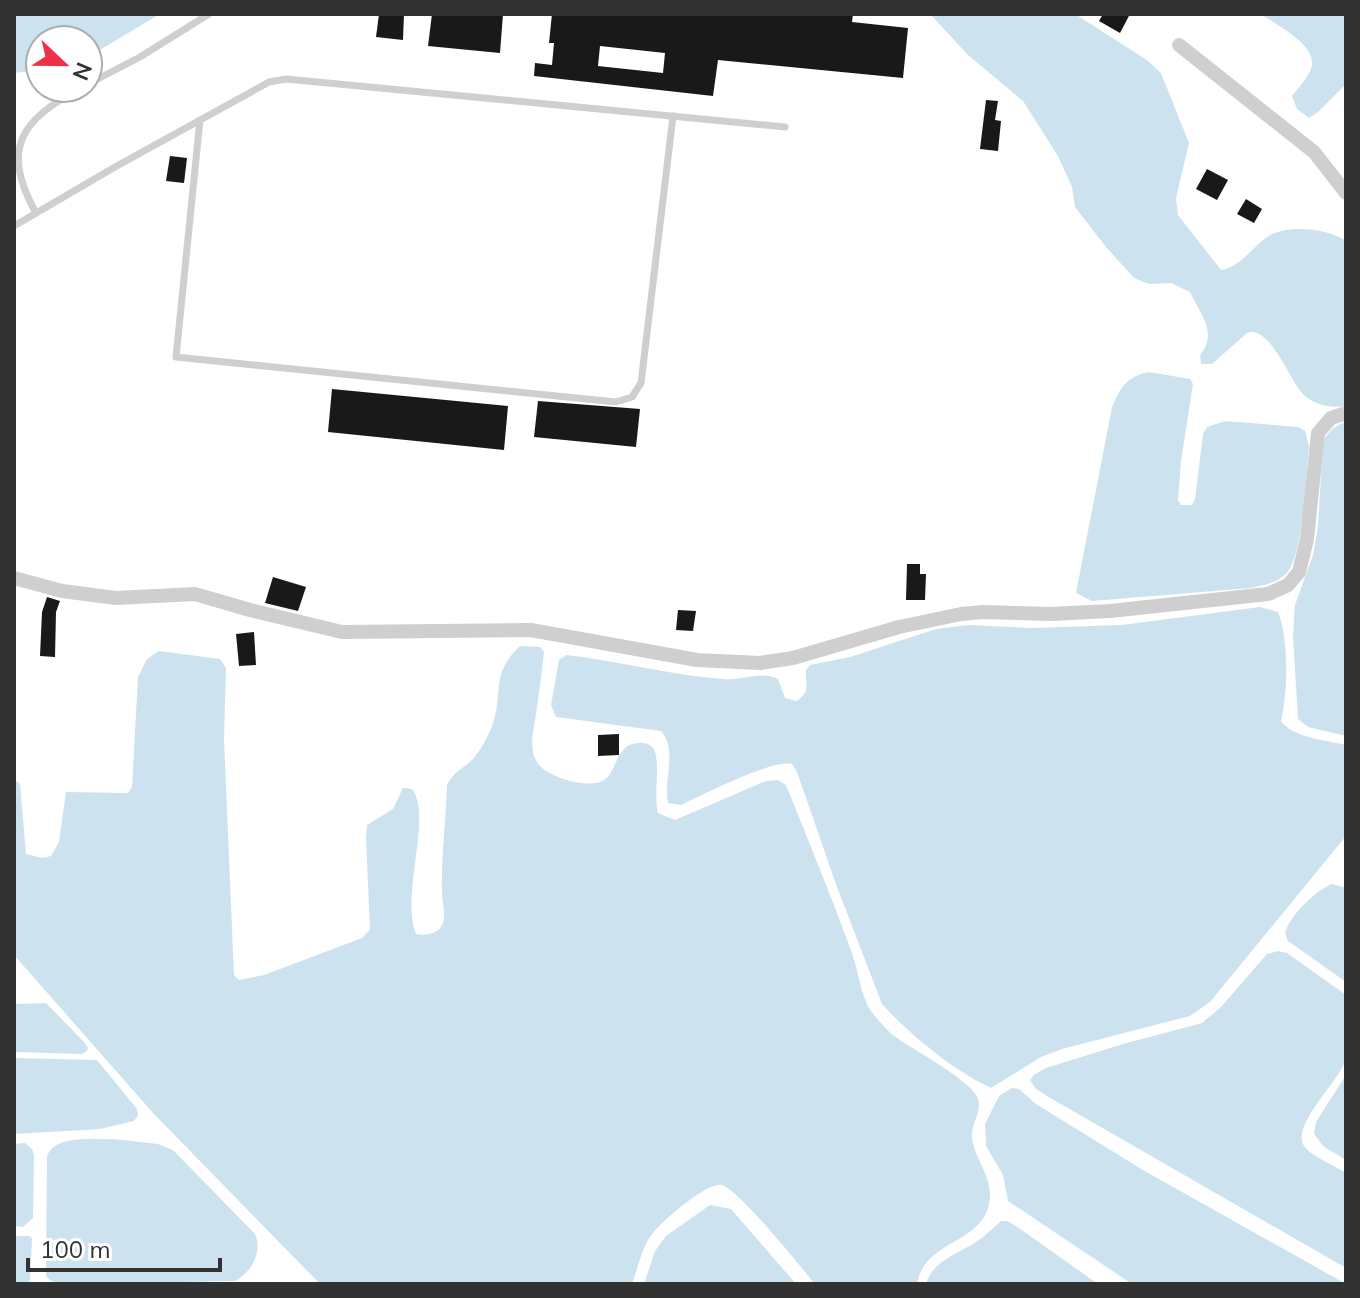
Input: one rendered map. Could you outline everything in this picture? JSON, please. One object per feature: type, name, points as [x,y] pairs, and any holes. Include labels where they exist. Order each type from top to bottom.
[{"type":"street","points":[[1179,45],[1314,152],[1346,193]]},
{"type":"street","points":[[14,578],[62,591],[116,598],[195,594],[342,632],[531,630],[697,660],[760,663],[793,658],[899,627],[961,614],[1110,611],[1268,594],[1279,590],[1295,579],[1302,562],[1318,433],[1331,418],[1346,413]]},
{"type":"lane","points":[[104,76],[209,14]]},
{"type":"lane","points":[[14,226],[269,82],[286,79],[785,127]]},
{"type":"lane","points":[[36,213],[22,191],[16,153],[33,119],[52,104]]},
{"type":"lane","points":[[200,120],[176,357],[616,402],[632,397],[641,383],[673,116]]},
{"type":"water","points":[[14,14],[160,14],[104,47],[104,24],[24,24],[24,72],[14,73]]},
{"type":"water","points":[[930,14],[1075,14],[1147,60],[1161,73],[1189,143],[1176,198],[1178,215],[1221,270],[1240,261],[1267,237],[1285,230],[1307,229],[1346,241],[1346,406],[1324,405],[1304,395],[1271,345],[1255,333],[1247,333],[1212,364],[1201,364],[1200,355],[1208,339],[1208,331],[1190,292],[1171,283],[1149,284],[1134,278],[1075,207],[1072,187],[1058,156],[1023,101],[968,55]]},
{"type":"water","points":[[1261,14],[1346,14],[1346,84],[1309,118],[1297,109],[1292,96],[1311,69],[1309,52],[1295,37]]},
{"type":"water","points":[[1149,372],[1190,379],[1193,384],[1181,461],[1178,500],[1181,505],[1192,505],[1195,499],[1203,434],[1207,427],[1225,421],[1298,427],[1305,431],[1309,446],[1300,533],[1292,564],[1282,577],[1251,588],[1092,601],[1076,593],[1112,407],[1125,384]]},
{"type":"water","points":[[1346,421],[1346,736],[1308,727],[1298,719],[1293,636],[1295,605],[1313,555],[1318,526],[1323,440],[1332,429]]},
{"type":"water","points":[[1260,607],[1278,612],[1282,624],[1286,681],[1281,721],[1302,735],[1346,745],[1346,836],[1210,1002],[1190,1016],[1041,1057],[991,1088],[933,1051],[882,1004],[792,764],[754,772],[681,805],[668,803],[669,747],[661,731],[556,717],[551,705],[559,660],[566,655],[703,677],[772,676],[778,679],[785,698],[797,701],[806,690],[806,670],[810,665],[850,657],[936,629],[969,625],[1031,628],[1122,625]]},
{"type":"water","points":[[520,646],[540,647],[544,652],[532,744],[537,762],[549,773],[579,783],[597,783],[608,777],[627,747],[646,743],[655,752],[658,813],[675,820],[766,781],[778,780],[786,785],[845,934],[869,1008],[893,1035],[967,1085],[979,1102],[972,1137],[989,1187],[987,1211],[969,1233],[932,1257],[922,1269],[917,1284],[815,1284],[742,1200],[722,1185],[715,1185],[696,1195],[658,1227],[646,1244],[632,1284],[320,1284],[153,1113],[14,955],[14,779],[20,784],[26,854],[42,858],[51,856],[59,842],[66,792],[128,793],[132,787],[138,677],[147,659],[159,651],[220,659],[226,668],[224,739],[234,975],[239,980],[264,975],[362,938],[370,930],[367,825],[393,809],[403,788],[412,789],[418,801],[412,918],[416,934],[435,932],[444,919],[442,879],[447,785],[473,759],[486,739],[495,715],[504,667]]},
{"type":"water","points":[[1332,884],[1346,888],[1346,982],[1288,941],[1285,933],[1304,904]]},
{"type":"water","points":[[1278,951],[1287,953],[1346,995],[1346,1058],[1336,1078],[1310,1114],[1302,1137],[1308,1150],[1346,1173],[1346,1268],[1052,1099],[1036,1089],[1030,1080],[1046,1068],[1202,1023],[1221,1007],[1267,954]]},
{"type":"water","points":[[46,1003],[84,1042],[87,1051],[82,1054],[14,1052],[14,1004]]},
{"type":"water","points":[[14,1058],[97,1060],[137,1109],[138,1115],[134,1121],[100,1129],[14,1134]]},
{"type":"water","points":[[1346,1075],[1346,1160],[1323,1146],[1314,1134],[1316,1122]]},
{"type":"water","points":[[1012,1088],[1019,1089],[1036,1104],[1143,1170],[1346,1284],[1132,1284],[1008,1201],[1003,1175],[986,1146],[985,1124],[999,1096]]},
{"type":"water","points":[[113,1139],[158,1144],[173,1150],[255,1234],[258,1247],[246,1273],[235,1281],[67,1284],[51,1281],[46,1276],[47,1156],[58,1144],[66,1141]]},
{"type":"water","points":[[25,1143],[34,1155],[33,1218],[23,1227],[14,1226],[14,1144]]},
{"type":"water","points":[[710,1205],[731,1209],[796,1284],[644,1284],[655,1251],[666,1236]]},
{"type":"water","points":[[1001,1221],[1016,1226],[1098,1284],[926,1284],[934,1269],[976,1242]]},
{"type":"water","points":[[14,1236],[32,1238],[30,1280],[27,1284],[14,1284]]},
{"type":"building","points":[[379,14],[404,14],[403,40],[376,37]]},
{"type":"building","points":[[432,14],[503,14],[500,53],[428,46]]},
{"type":"building","points":[[552,14],[853,14],[852,22],[908,28],[903,78],[718,60],[713,96],[534,76],[535,63],[552,65],[554,43],[549,43]],"holes":[[[600,46],[665,53],[663,73],[598,66]]]},
{"type":"building","points":[[1103,14],[1130,14],[1120,33],[1099,21]]},
{"type":"building","points":[[986,100],[998,101],[995,120],[1001,121],[998,151],[980,149]]},
{"type":"building","points":[[170,156],[187,158],[184,183],[166,181]]},
{"type":"building","points":[[1207,169],[1228,180],[1217,200],[1196,189]]},
{"type":"building","points":[[1246,199],[1262,209],[1254,223],[1237,214]]},
{"type":"building","points":[[332,389],[508,406],[504,450],[328,432]]},
{"type":"building","points":[[538,401],[640,409],[636,447],[534,437]]},
{"type":"building","points":[[907,564],[920,564],[920,574],[926,574],[925,600],[906,600]]},
{"type":"building","points":[[273,577],[306,587],[298,611],[265,603]]},
{"type":"building","points":[[47,597],[60,601],[56,612],[55,657],[40,656],[42,612]]},
{"type":"building","points":[[678,610],[696,611],[693,631],[676,630]]},
{"type":"building","points":[[254,632],[256,665],[239,666],[236,634]]},
{"type":"building","points":[[619,734],[619,755],[598,756],[598,735]]}]
